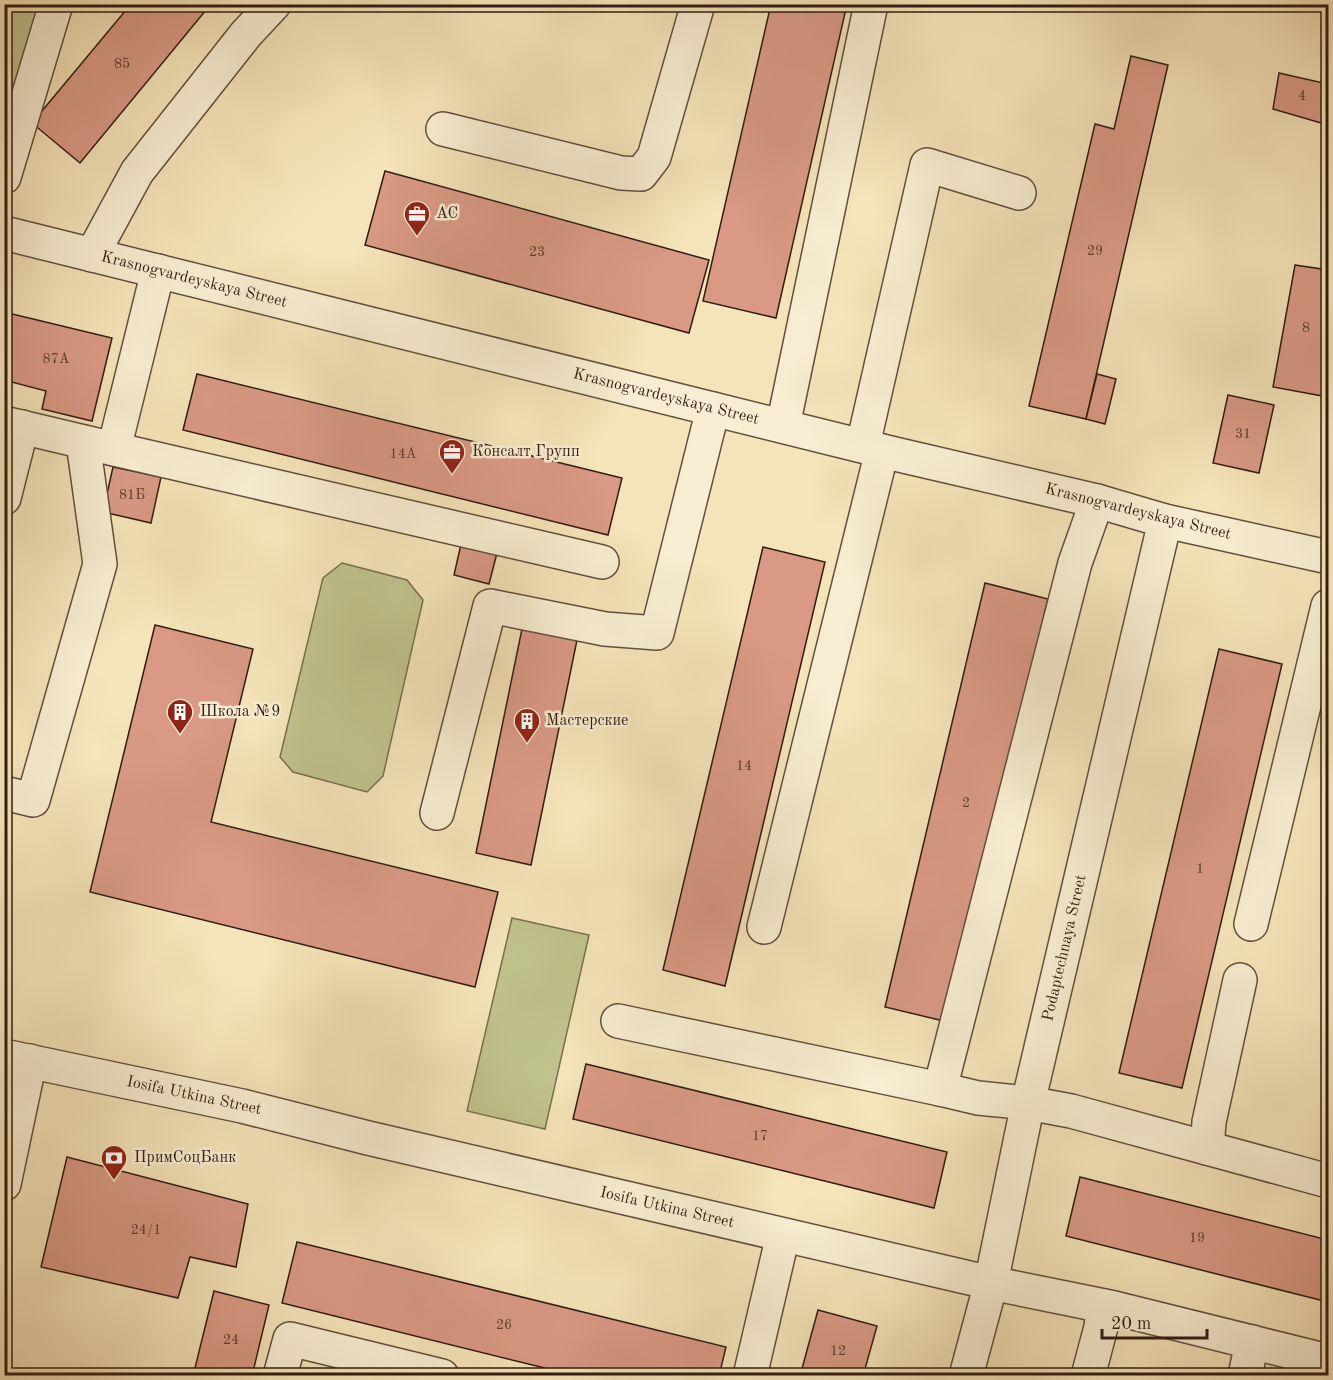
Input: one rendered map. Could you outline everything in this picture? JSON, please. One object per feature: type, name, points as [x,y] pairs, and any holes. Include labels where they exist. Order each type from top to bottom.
[{"type":"street","points":[[4,177],[56,4]]},
{"type":"street","points":[[92,255],[137,172],[246,34],[274,4]]},
{"type":"street","points":[[443,129],[621,174],[641,174],[654,157],[698,4]]},
{"type":"street","points":[[783,426],[871,4]]},
{"type":"street","points":[[765,927],[873,448],[927,165],[1019,193]]},
{"type":"street","name":"Krasnogvardeyskaya Street","points":[[4,233],[713,409],[1097,501],[1165,521],[1329,557]]},
{"type":"street","points":[[4,793],[33,800],[100,564],[98,446],[158,271]]},
{"type":"street","points":[[437,813],[490,606],[605,629],[657,633],[713,409]]},
{"type":"street","points":[[4,498],[13,425],[602,562]]},
{"type":"street","points":[[940,1089],[1075,563],[1097,501]]},
{"type":"street","name":"Podaptechnaya Street","points":[[966,1376],[991,1283],[1028,1103],[1165,521]]},
{"type":"street","points":[[1251,924],[1329,606]]},
{"type":"street","points":[[1207,1148],[1209,1122],[1240,980]]},
{"type":"street","points":[[618,1021],[978,1098],[1028,1103],[1071,1111],[1329,1181]]},
{"type":"street","points":[[4,1184],[17,1058]]},
{"type":"street","name":"Iosifa Utkina Street","points":[[17,1058],[242,1106],[368,1138],[991,1283],[1103,1306],[1329,1361]]},
{"type":"street","points":[[750,1376],[783,1235]]},
{"type":"street","points":[[1088,1376],[1101,1327],[1103,1306]]},
{"type":"street","points":[[280,1376],[290,1338],[442,1376]]},
{"type":"street","points":[[1245,1376],[1252,1342]]},
{"type":"green space","points":[[5,5],[42,5],[5,137]]},
{"type":"green space","points":[[342,563],[407,580],[423,600],[383,776],[367,792],[293,772],[280,757],[323,578]]},
{"type":"green space","points":[[512,918],[589,935],[545,1129],[467,1111]]},
{"type":"building","points":[[131,4],[211,4],[80,163],[32,123]]},
{"type":"building","points":[[771,4],[847,4],[776,318],[703,301]]},
{"type":"building","points":[[1131,56],[1168,65],[1086,419],[1029,406],[1095,124],[1114,129]]},
{"type":"building","points":[[1279,73],[1328,84],[1328,125],[1273,109]]},
{"type":"building","points":[[385,171],[709,260],[689,333],[365,245]]},
{"type":"building","points":[[1295,265],[1328,270],[1328,397],[1273,387]]},
{"type":"building","points":[[4,312],[112,338],[92,421],[42,409],[46,391],[4,380]]},
{"type":"building","points":[[197,374],[622,478],[608,535],[183,430]]},
{"type":"building","points":[[1097,374],[1116,379],[1105,424],[1086,419]]},
{"type":"building","points":[[1228,395],[1274,405],[1259,473],[1213,463]]},
{"type":"building","points":[[113,467],[161,477],[151,523],[103,512]]},
{"type":"building","points":[[462,540],[498,549],[489,584],[454,575]]},
{"type":"building","points":[[763,547],[825,562],[725,986],[663,970]]},
{"type":"building","points":[[985,583],[1048,599],[948,1022],[885,1007]]},
{"type":"building","name":"Мастерские","points":[[523,624],[578,635],[531,865],[476,853]]},
{"type":"building","name":"Школа №9","points":[[155,625],[253,649],[211,822],[498,892],[475,987],[90,892]]},
{"type":"building","points":[[1219,649],[1282,664],[1182,1088],[1119,1073]]},
{"type":"building","points":[[586,1064],[947,1152],[934,1208],[573,1119]]},
{"type":"building","points":[[67,1157],[248,1204],[236,1267],[190,1257],[178,1298],[41,1267]]},
{"type":"building","points":[[1080,1177],[1328,1240],[1328,1302],[1066,1236]]},
{"type":"building","points":[[297,1242],[726,1347],[719,1376],[577,1376],[282,1303]]},
{"type":"building","points":[[214,1291],[269,1305],[252,1376],[193,1376]]},
{"type":"building","points":[[818,1310],[877,1326],[863,1376],[800,1376]]},
{"type":"place","name":"АС","points":[[417,237]]},
{"type":"place","name":"Консалт Групп","points":[[452,475]]},
{"type":"place","name":"Школа №9","points":[[180,735]]},
{"type":"place","name":"Мастерские","points":[[527,744]]},
{"type":"place","name":"ПримСоцБанк","points":[[114,1181]]}]
